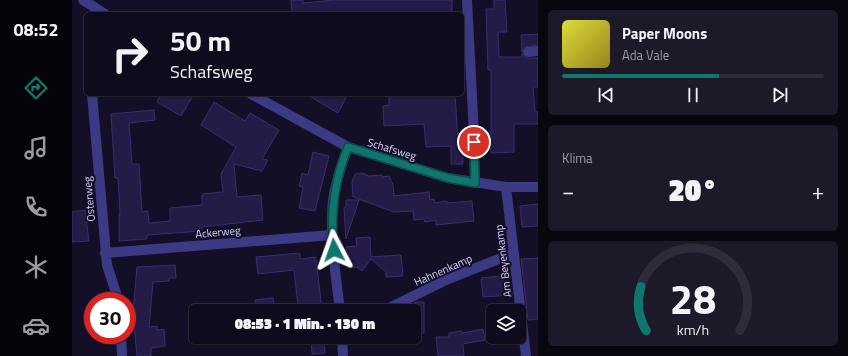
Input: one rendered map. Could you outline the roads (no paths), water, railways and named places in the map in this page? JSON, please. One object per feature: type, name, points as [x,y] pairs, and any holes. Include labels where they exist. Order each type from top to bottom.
[{"type":"street","points":[[83,0],[102,12]]},
{"type":"street","points":[[467,0],[474,115],[475,183]]},
{"type":"street","name":"Osterweg","points":[[92,96],[105,253],[108,273],[116,292]]},
{"type":"street","name":"Schafsweg","points":[[255,96],[348,147],[441,176],[475,183],[506,187],[538,187]]},
{"type":"street","points":[[339,304],[332,235],[334,196],[341,165],[348,147]]},
{"type":"street","name":"Am Beyenkamp","points":[[506,187],[526,356]]},
{"type":"street","name":"Ackerweg","points":[[105,253],[332,235]]},
{"type":"street","name":"Hahnenkamp","points":[[397,304],[448,279],[514,253]]},
{"type":"street","points":[[121,344],[122,356]]},
{"type":"street","points":[[342,344],[343,356]]}]
